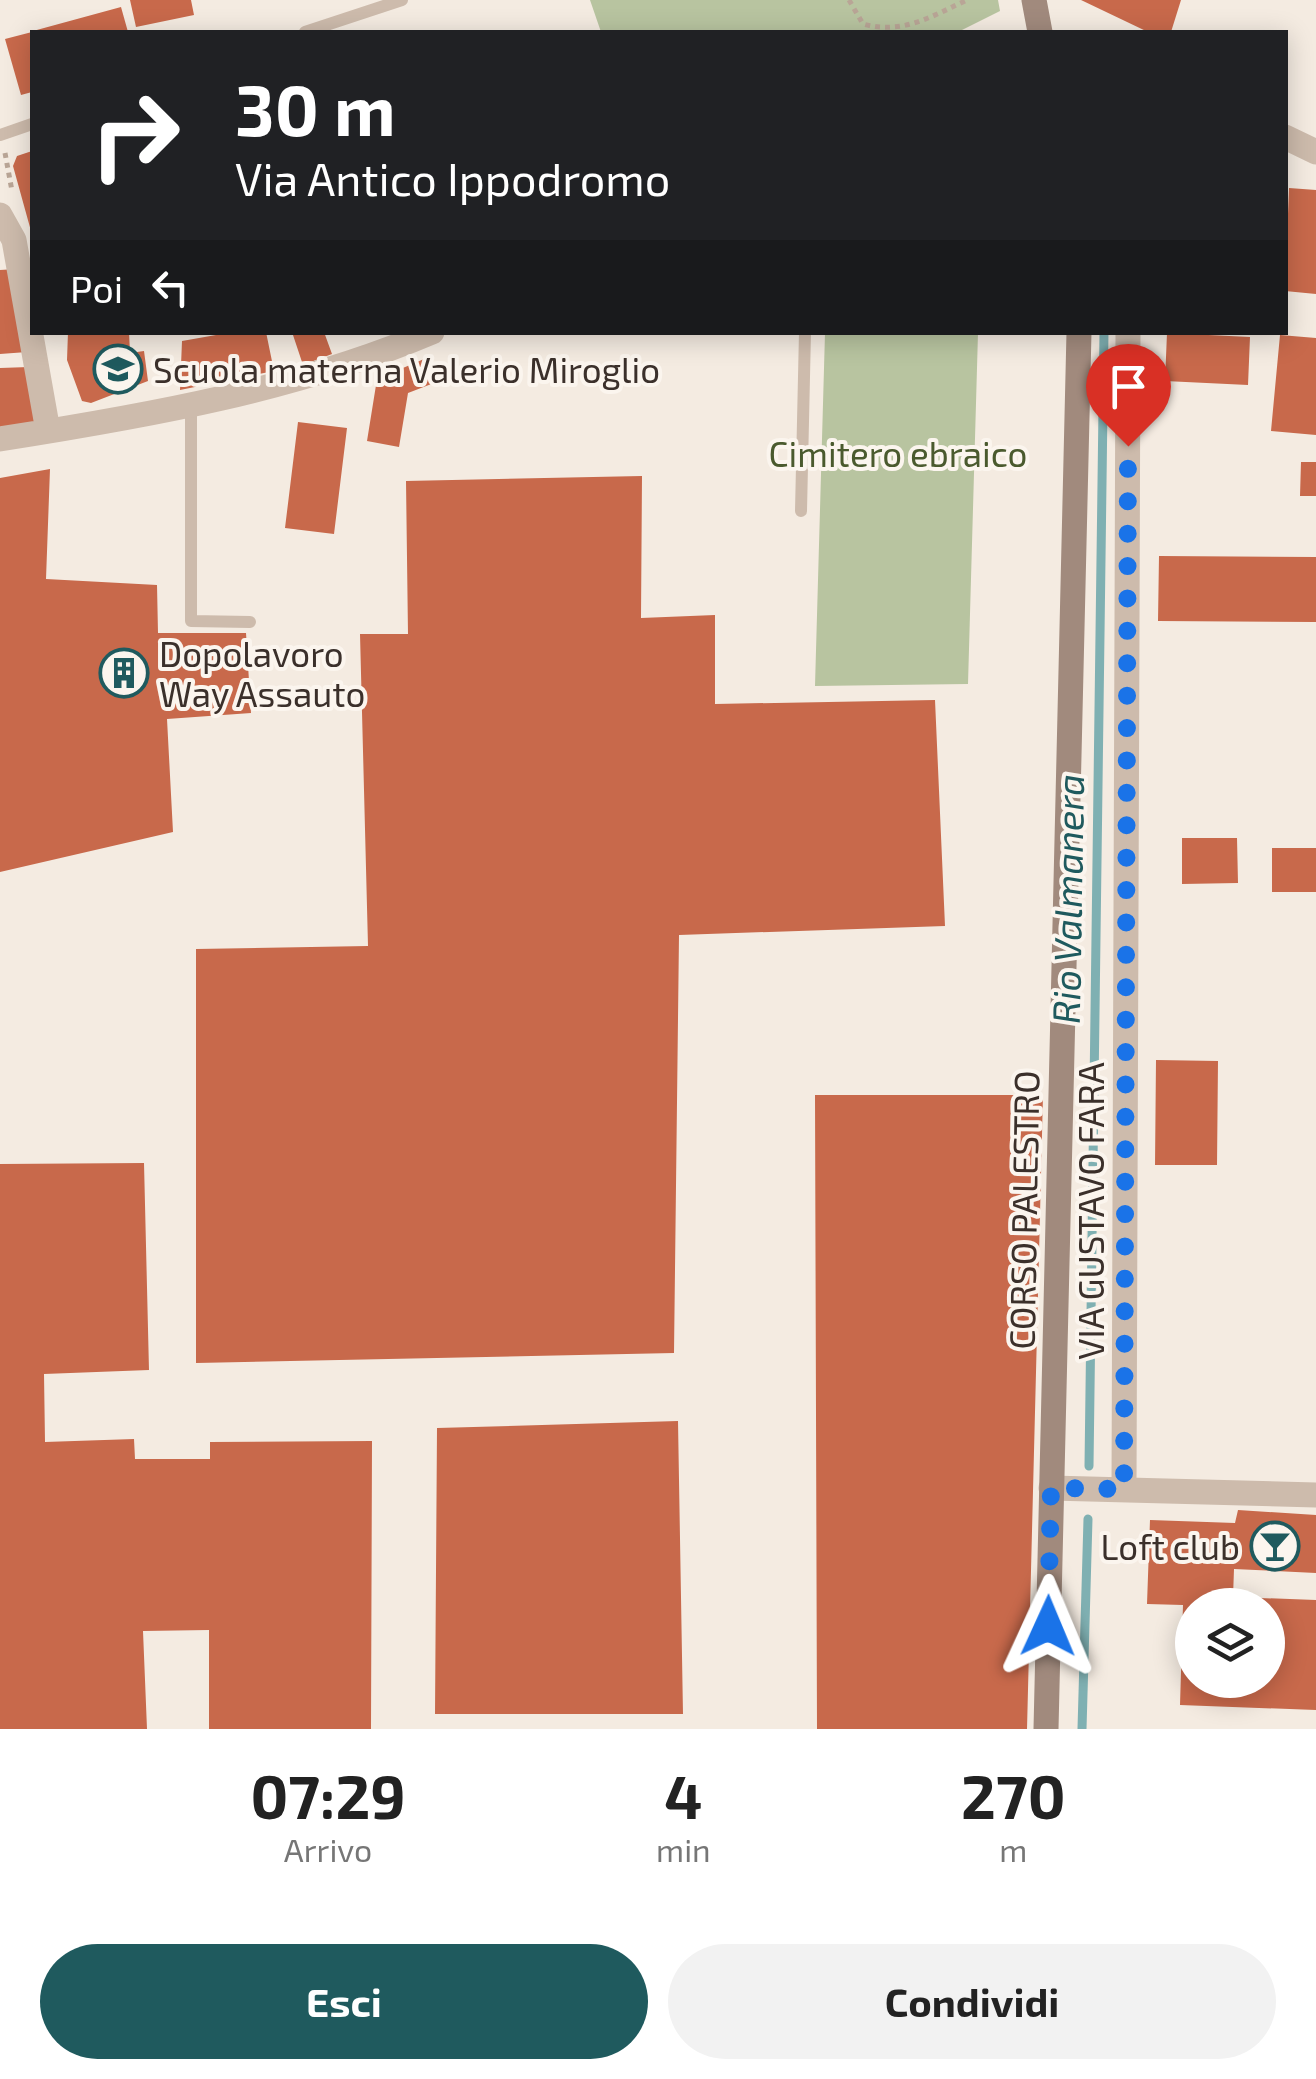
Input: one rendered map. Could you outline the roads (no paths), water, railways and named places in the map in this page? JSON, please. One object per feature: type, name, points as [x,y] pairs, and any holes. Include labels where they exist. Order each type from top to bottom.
[{"type":"street","points":[[1034,0],[1040,30]]},
{"type":"street","points":[[1288,138],[1316,152]]},
{"type":"street","points":[[0,215],[14,240],[30,330]]},
{"type":"street","points":[[31,335],[48,431]]},
{"type":"street","points":[[0,439],[191,405],[369,359],[425,335]]},
{"type":"street","name":"CORSO PALESTRO","points":[[1046,1729],[1079,335]]},
{"type":"street","name":"VIA GUSTAVO FARA","points":[[1124,1489],[1128,335]]},
{"type":"street","points":[[1051,1488],[1316,1495]]},
{"type":"lane","points":[[311,30],[402,0]]},
{"type":"lane","points":[[0,135],[30,125]]},
{"type":"lane","points":[[801,511],[805,335]]},
{"type":"lane","points":[[191,405],[192,621],[250,622]]},
{"type":"waterway","name":"Rio Valmanera","points":[[1089,1466],[1104,335]]},
{"type":"waterway","name":"Rio Valmanera","points":[[1082,1729],[1088,1519]]},
{"type":"place","name":"Scuola materna Valerio Miroglio","points":[[118,369]]},
{"type":"place","name":"Dopolavoro Way Assauto","points":[[124,673]]},
{"type":"place","name":"Loft club","points":[[1275,1546]]},
{"type":"park label","name":"Cimitero ebraico","points":[[898,453]]}]
